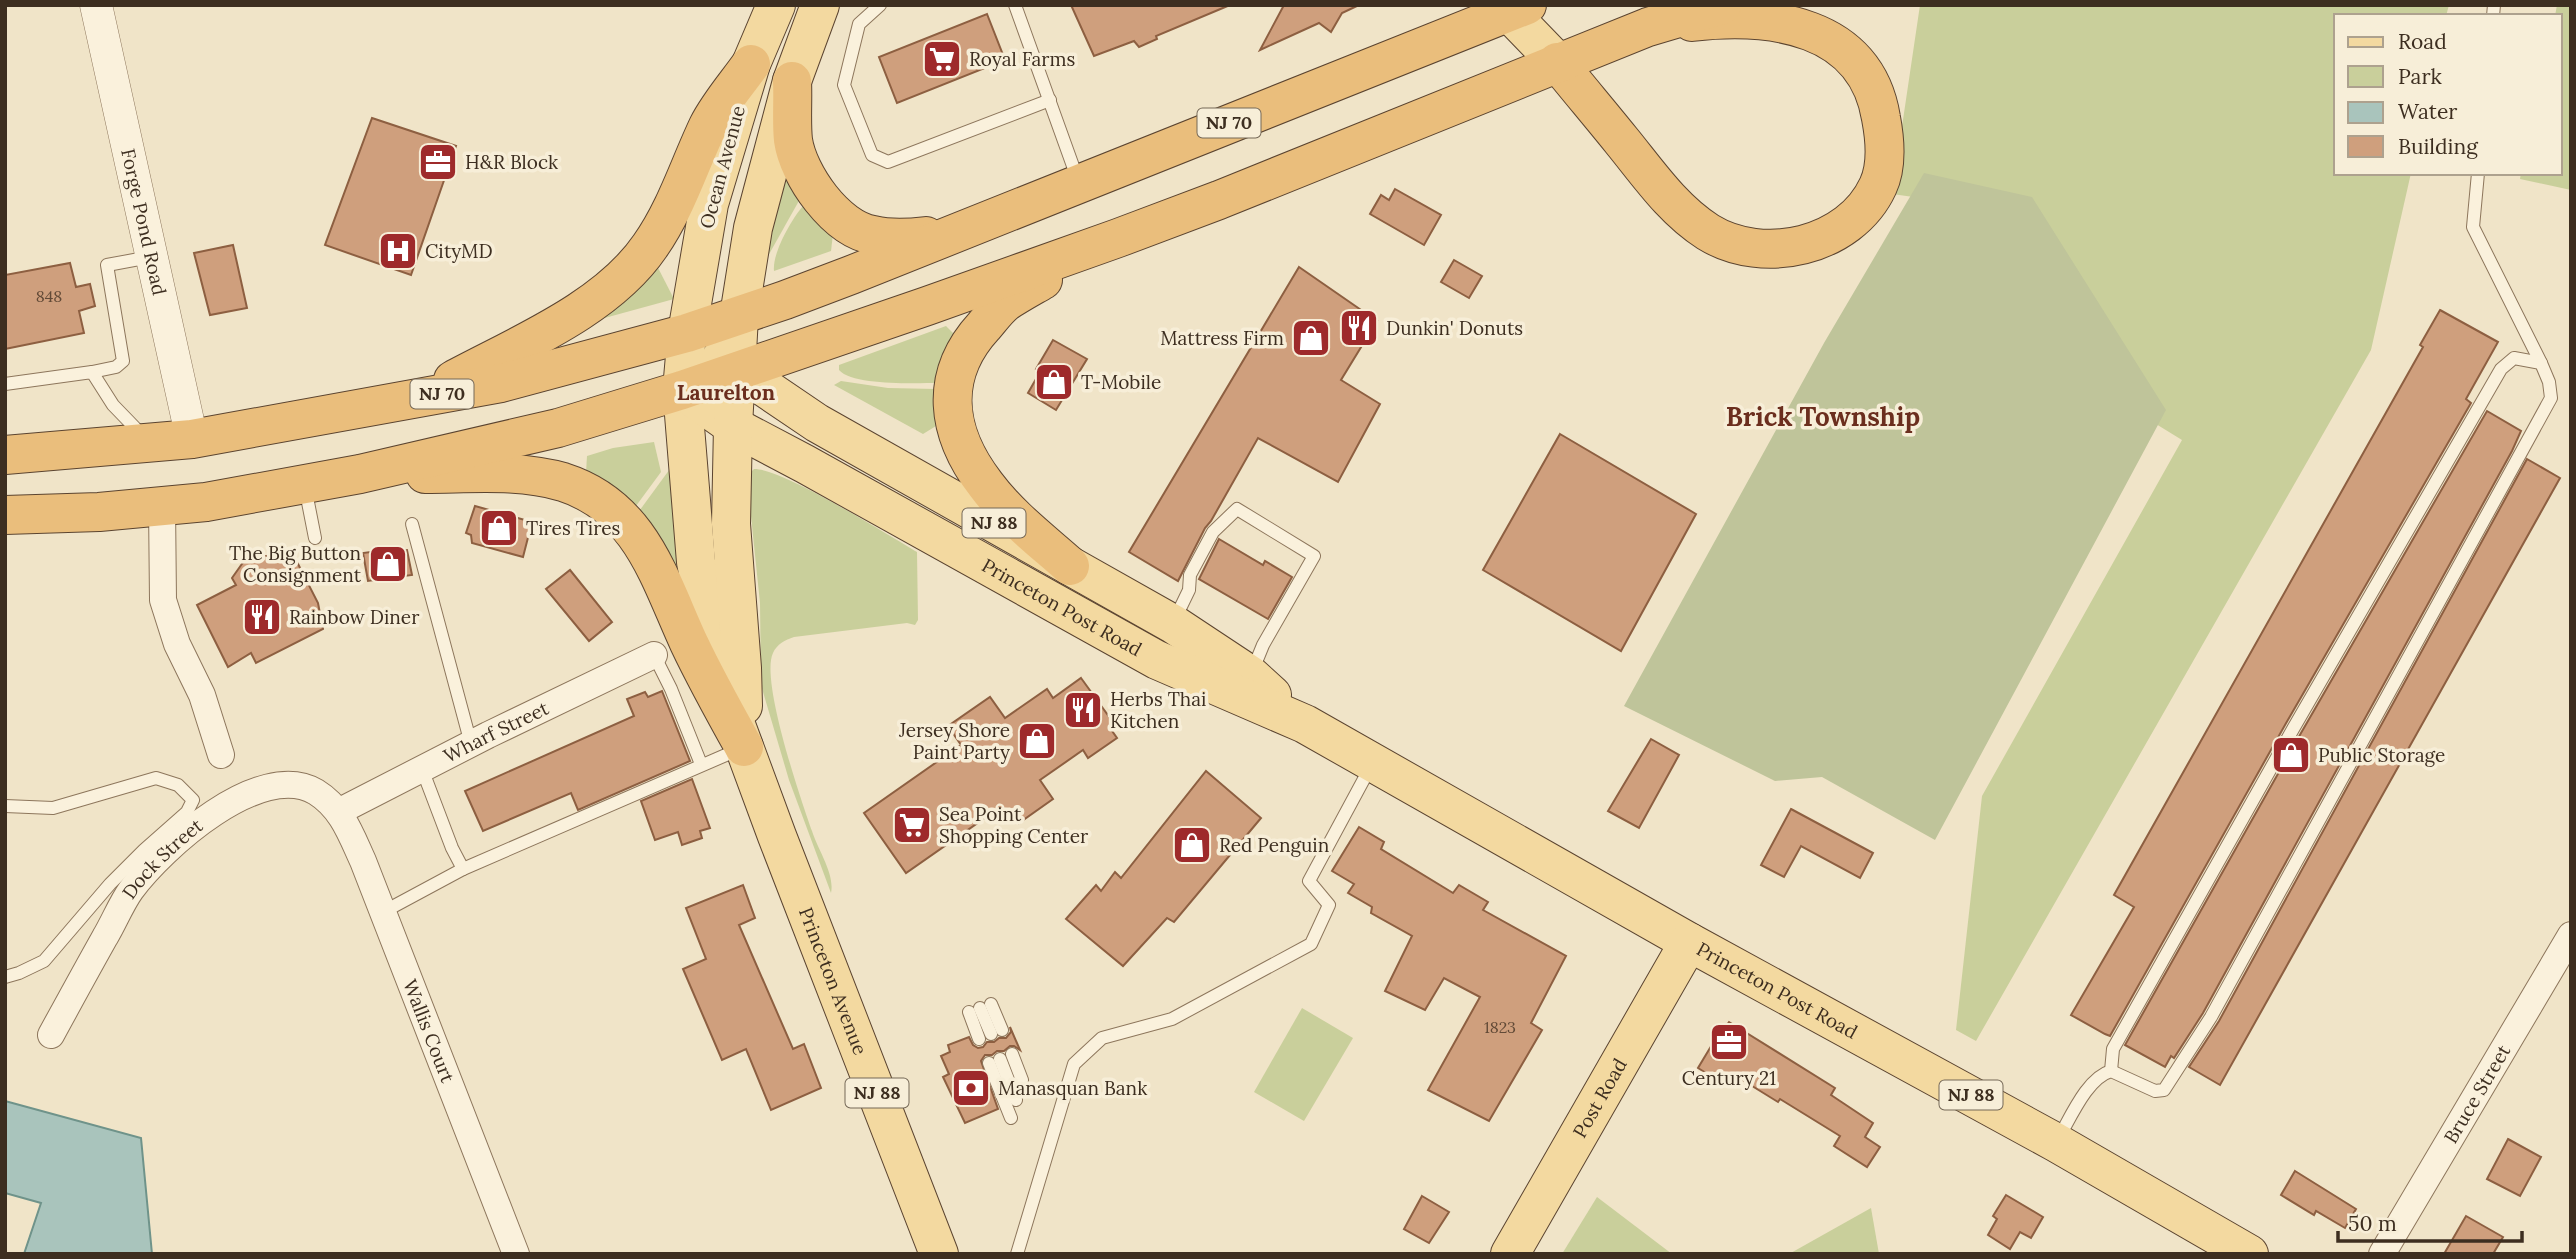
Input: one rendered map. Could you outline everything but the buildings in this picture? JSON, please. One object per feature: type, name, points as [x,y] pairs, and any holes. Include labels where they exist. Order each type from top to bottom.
[{"type":"highway","points":[[5,515],[99,512],[206,502],[360,474],[558,428],[682,390],[1118,237],[1219,200],[1648,27],[1722,5]]},
{"type":"highway","name":"NJ 70","points":[[5,455],[192,439],[418,399],[501,383],[687,333],[739,316],[949,235],[1512,8]]},
{"type":"highway","points":[[1557,62],[1664,195],[1709,233],[1745,246],[1780,250],[1836,233],[1851,222],[1879,186],[1883,167],[1883,127],[1879,103],[1867,77],[1850,55],[1817,33],[1774,21],[1722,19],[1648,27]]},
{"type":"highway","points":[[418,399],[555,326],[593,301],[628,270],[650,247],[680,194],[710,123],[751,64]]},
{"type":"highway","points":[[792,81],[793,141],[801,166],[831,211],[870,235],[906,238],[949,235]]},
{"type":"highway","points":[[1070,566],[1026,527],[986,485],[960,445],[952,412],[953,387],[959,364],[975,336],[1005,303],[1118,237]]},
{"type":"highway","points":[[360,474],[526,474],[564,483],[599,500],[626,522],[645,546],[662,577],[705,677],[744,747]]},
{"type":"main road","name":"Ocean Avenue","points":[[687,333],[709,204],[751,64],[776,5]]},
{"type":"main road","points":[[739,316],[753,228],[792,81],[820,5]]},
{"type":"main road","points":[[1512,8],[1557,62]]},
{"type":"main road","name":"Princeton Avenue","points":[[739,316],[731,524],[742,668],[744,747]]},
{"type":"main road","name":"Princeton Post Road","points":[[687,333],[737,371],[817,423],[1173,624],[1250,675],[1305,724]]},
{"type":"main road","name":"NJ 88","points":[[682,390],[687,333]]},
{"type":"main road","name":"Princeton Post Road","points":[[682,390],[733,426],[1157,660],[1305,724],[1689,942],[2056,1142],[2249,1254]]},
{"type":"main road","name":"Princeton Avenue","points":[[682,390],[698,574],[719,679],[939,1254]]},
{"type":"main road","name":"Post Road","points":[[1510,1254],[1689,942]]},
{"type":"street","name":"Forge Pond Road","points":[[96,5],[192,439]]},
{"type":"street","points":[[162,505],[163,600],[177,644],[202,695],[221,755]]},
{"type":"street","name":"Wharf Street","points":[[340,811],[654,655]]},
{"type":"street","name":"Dock Street","points":[[51,1035],[131,891],[155,863],[209,814],[235,799],[283,784],[299,785],[316,792],[340,811]]},
{"type":"street","name":"Wallis Court","points":[[340,811],[363,861],[516,1254]]},
{"type":"street","name":"Bruce Street","points":[[2382,1254],[2571,935]]},
{"type":"lane","points":[[880,5],[859,24],[844,85],[872,155],[888,162],[1050,100]]},
{"type":"lane","points":[[1015,5],[1079,183]]},
{"type":"lane","points":[[2056,1142],[2093,1081],[2102,1073],[2111,1071],[2155,1091],[2164,1090],[2211,1017],[2551,398],[2549,382],[2541,362],[2473,227],[2478,175]]},
{"type":"lane","points":[[5,384],[92,372],[116,367],[123,361],[107,265],[151,256]]},
{"type":"lane","points":[[2111,1071],[2113,1049],[2293,729],[2501,369],[2514,358],[2541,362]]},
{"type":"lane","points":[[92,372],[113,405],[150,443]]},
{"type":"lane","points":[[304,484],[315,538]]},
{"type":"lane","points":[[1173,624],[1189,590],[1190,575],[1213,532],[1237,509],[1314,556],[1263,645],[1250,675]]},
{"type":"lane","points":[[412,524],[471,744]]},
{"type":"lane","points":[[654,655],[671,689],[701,764]]},
{"type":"lane","points":[[383,912],[463,869],[744,747]]},
{"type":"lane","points":[[1017,1254],[1074,1064],[1102,1038],[1172,1019],[1311,944],[1329,905],[1309,881],[1373,762]]},
{"type":"lane","points":[[422,769],[452,848],[463,869]]},
{"type":"lane","points":[[5,806],[53,808],[156,778],[178,785],[192,800],[187,812],[110,884],[44,961],[5,977]]},
{"type":"lane","points":[[980,1008],[991,1034],[980,1008]]},
{"type":"lane","points":[[1000,1059],[1022,1080]]},
{"type":"lane","points":[[1000,1059],[1016,1100]]},
{"type":"lane","points":[[1000,1059],[1011,1118]]},
{"type":"green space","points":[[1920,5],[2449,5],[2447,14],[2334,14],[2334,175],[2411,175],[2371,350],[1976,1041],[1956,1030],[1982,796],[2182,440],[2039,352],[2028,213],[1892,194]]},
{"type":"green space","points":[[2557,5],[2571,5],[2571,190],[2520,179],[2521,175],[2562,175],[2562,14],[2555,14]]},
{"type":"green space","points":[[775,170],[787,171],[800,199],[768,256]]},
{"type":"green space","points":[[1924,173],[2032,197],[2166,410],[1935,840],[1822,777],[1775,781],[1624,706],[1824,343]]},
{"type":"green space","points":[[804,205],[833,234],[831,251],[774,271],[776,255],[784,236]]},
{"type":"green space","points":[[654,260],[674,299],[601,319]]},
{"type":"green space","points":[[946,326],[956,336],[938,383],[870,381],[857,379],[839,370],[839,365]]},
{"type":"green space","points":[[841,381],[888,388],[936,389],[936,426],[923,434],[834,385]]},
{"type":"green space","points":[[654,442],[661,472],[633,510],[586,473],[587,456],[613,448]]},
{"type":"green space","points":[[675,462],[679,524],[678,583],[637,514]]},
{"type":"green space","points":[[754,469],[787,479],[810,490],[917,552],[918,620],[915,625],[907,623],[794,637],[782,643],[773,653],[770,667],[777,713],[799,794],[831,878],[831,893],[789,780],[761,685],[760,603],[749,497],[751,472]]},
{"type":"green space","points":[[1302,1008],[1353,1038],[1304,1121],[1254,1092]]},
{"type":"green space","points":[[1597,1197],[1672,1254],[1562,1254]]},
{"type":"green space","points":[[1871,1208],[1879,1254],[1789,1254]]},
{"type":"water","points":[[5,1101],[141,1138],[152,1254],[24,1254],[41,1203],[5,1193]]},
{"type":"place","name":"Royal Farms","points":[[942,59]]},
{"type":"place","name":"H&R Block","points":[[438,162]]},
{"type":"place","name":"CityMD","points":[[398,251]]},
{"type":"place","name":"Dunkin' Donuts","points":[[1359,328]]},
{"type":"place","name":"Mattress Firm","points":[[1311,338]]},
{"type":"place","name":"T-Mobile","points":[[1054,382]]},
{"type":"place","name":"Tires Tires","points":[[499,528]]},
{"type":"place","name":"The Big Button Consignment","points":[[388,564]]},
{"type":"place","name":"Rainbow Diner","points":[[262,617]]},
{"type":"place","name":"Herbs Thai Kitchen","points":[[1083,710]]},
{"type":"place","name":"Jersey Shore Paint Party","points":[[1037,741]]},
{"type":"place","name":"Public Storage","points":[[2291,755]]},
{"type":"place","name":"Sea Point Shopping Center","points":[[912,825]]},
{"type":"place","name":"Red Penguin","points":[[1192,845]]},
{"type":"place","name":"Century 21","points":[[1729,1042]]},
{"type":"place","name":"Manasquan Bank","points":[[971,1088]]},
{"type":"district","name":"Laurelton","points":[[726,393]]},
{"type":"district","name":"Brick Township","points":[[1823,417]]}]
